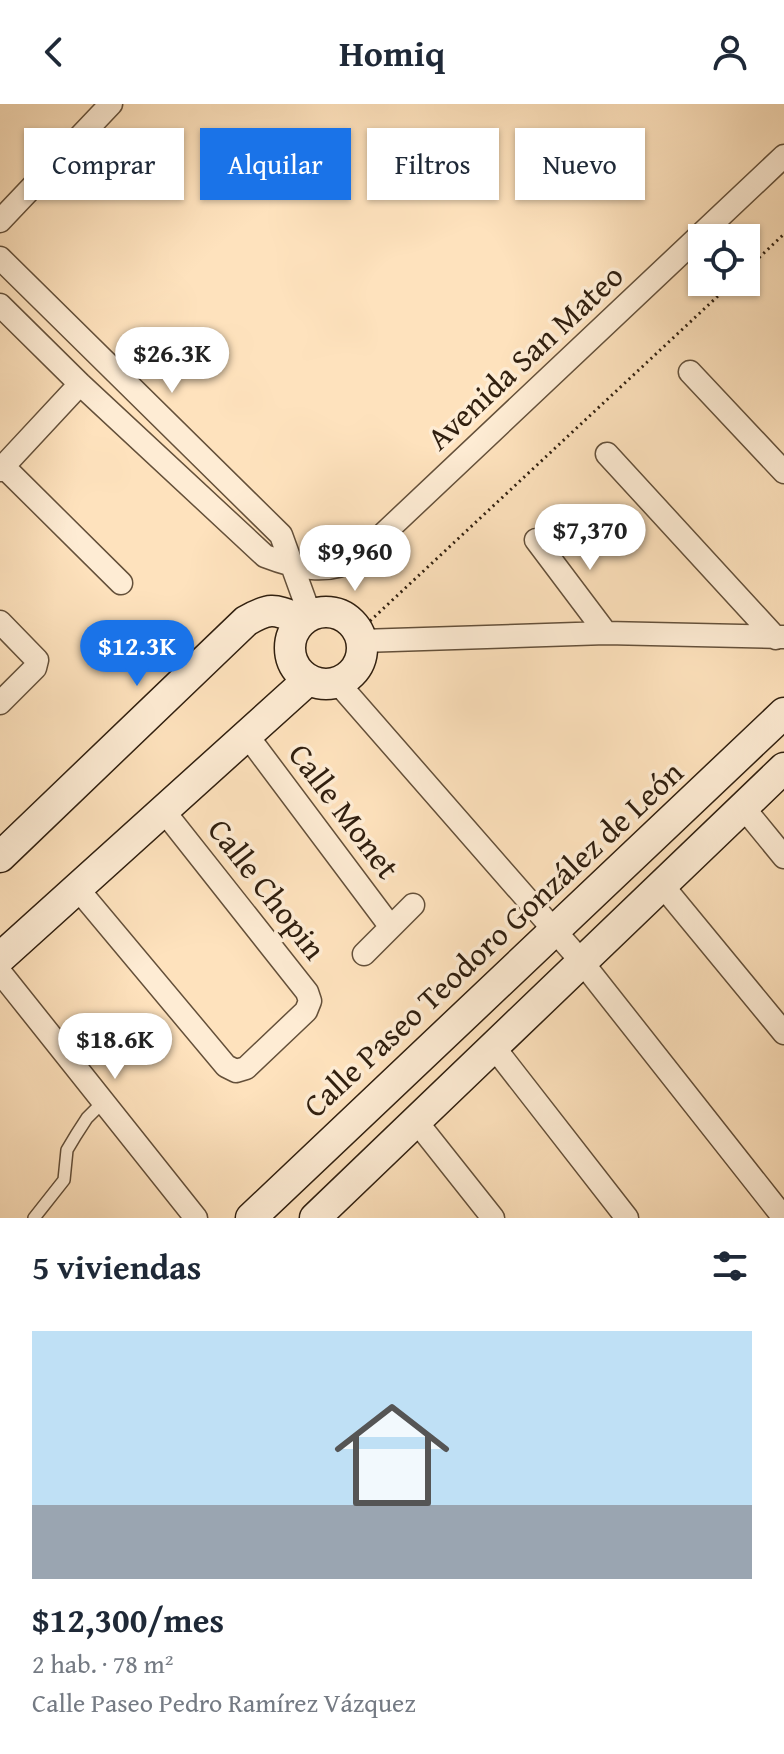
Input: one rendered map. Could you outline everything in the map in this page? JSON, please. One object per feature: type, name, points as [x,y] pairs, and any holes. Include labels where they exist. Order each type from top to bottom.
[{"type":"main road","points":[[0,857],[246,621],[270,610],[306,618],[328,612],[345,618],[360,636],[361,658],[352,674],[323,681],[246,734],[0,958]]},
{"type":"main road","points":[[306,618],[292,635],[289,652],[295,668],[323,681]]},
{"type":"main road","name":"Calle Paseo Teodoro González de León","points":[[251,1218],[784,713]]},
{"type":"main road","points":[[330,1213],[416,1121],[784,768]]},
{"type":"street","points":[[0,221],[111,104]]},
{"type":"street","name":"Avenida San Mateo","points":[[293,567],[333,568],[359,557],[784,156]]},
{"type":"street","points":[[0,258],[281,535],[306,618]]},
{"type":"street","points":[[0,305],[265,556],[293,567]]},
{"type":"street","points":[[690,372],[784,472]]},
{"type":"street","points":[[80,384],[2,468],[121,583]]},
{"type":"street","points":[[607,454],[780,637]]},
{"type":"street","points":[[536,540],[606,633]]},
{"type":"street","points":[[0,622],[37,660],[35,668],[0,703]]},
{"type":"street","points":[[360,636],[606,633],[780,637]]},
{"type":"street","points":[[323,681],[555,930],[784,1218]]},
{"type":"street","name":"Calle Monet","points":[[246,734],[390,926]]},
{"type":"street","points":[[743,807],[784,857]]},
{"type":"street","name":"Calle Chopin","points":[[77,888],[226,1066],[236,1071],[246,1068],[306,1011],[310,1001],[307,992],[163,810]]},
{"type":"street","points":[[662,885],[784,1033]]},
{"type":"street","points":[[364,954],[413,905]]},
{"type":"street","points":[[0,972],[196,1218]]},
{"type":"street","points":[[493,1046],[627,1218]]},
{"type":"street","points":[[416,1121],[493,1218]]},
{"type":"lane","points":[[34,1218],[64,1180],[67,1150],[87,1118],[103,1102]]},
{"type":"path","points":[[760,257],[784,234]]},
{"type":"path","points":[[360,636],[718,296]]}]
